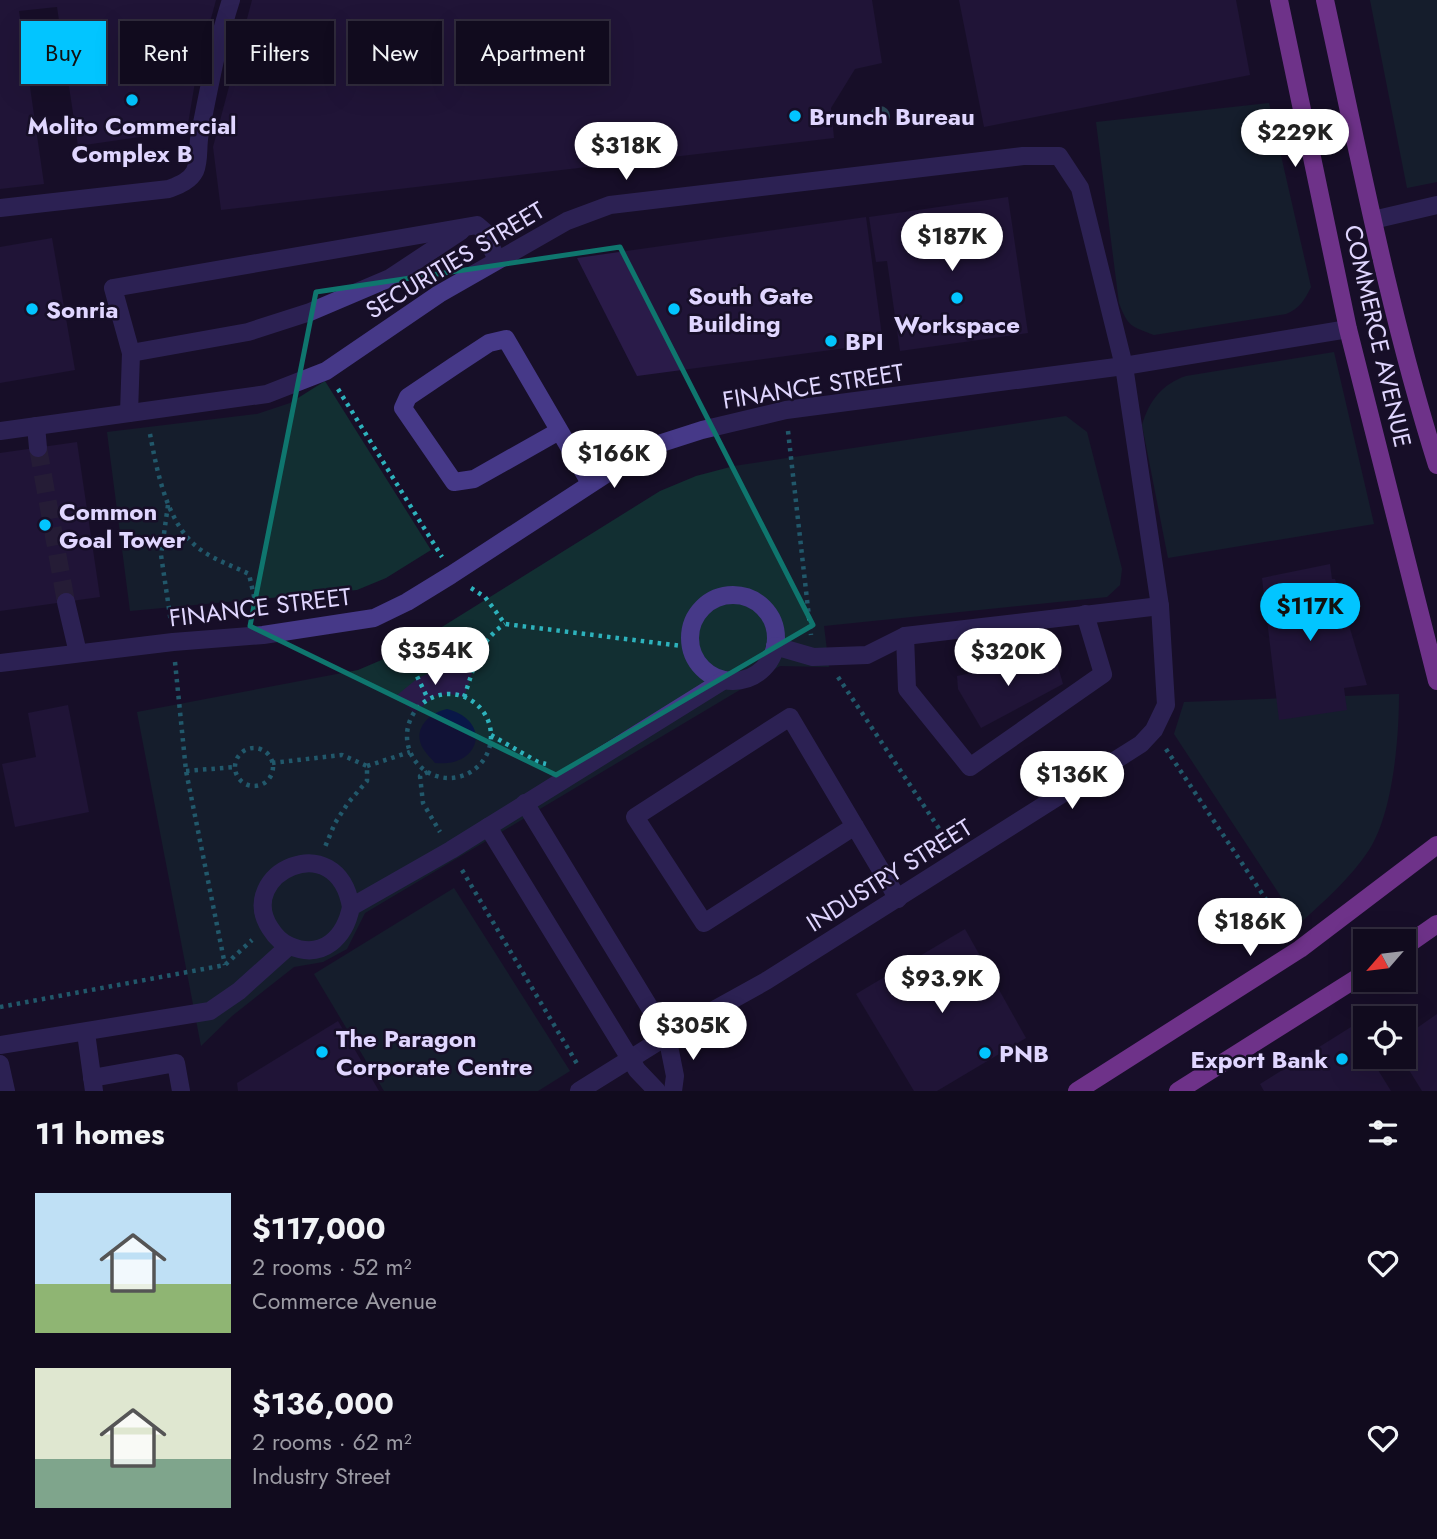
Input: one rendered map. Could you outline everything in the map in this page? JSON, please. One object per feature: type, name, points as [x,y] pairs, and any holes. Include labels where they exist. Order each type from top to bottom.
[{"type":"main road","name":"COMMERCE AVENUE","points":[[1279,0],[1348,329],[1437,681]]},
{"type":"main road","name":"COMMERCE AVENUE","points":[[1325,0],[1373,220],[1423,422],[1437,465]]},
{"type":"main road","points":[[1076,1091],[1300,949],[1437,845]]},
{"type":"main road","points":[[1416,939],[1437,924]]},
{"type":"main road","points":[[1178,1091],[1353,982]]},
{"type":"street","points":[[0,208],[169,189],[186,182],[194,173],[198,159],[198,139],[231,0]]},
{"type":"street","name":"SECURITIES STREET","points":[[0,431],[267,394],[326,371],[439,294],[567,220],[594,209],[623,202],[1023,156],[1059,156],[1080,188],[1124,366]]},
{"type":"street","points":[[1373,220],[1437,205]]},
{"type":"street","points":[[129,413],[131,353],[113,288],[467,227],[481,227],[498,260]]},
{"type":"street","points":[[131,353],[248,332],[310,312],[390,278],[467,227]]},
{"type":"street","name":"FINANCE STREET","points":[[0,663],[173,642],[263,635],[374,618],[407,602],[451,575],[646,448],[702,430],[786,410],[1124,366],[1348,329]]},
{"type":"street","points":[[559,430],[474,479],[454,482],[403,408],[408,397],[466,358],[489,343],[506,339],[590,483]]},
{"type":"street","name":"INDUSTRY STREET","points":[[584,1087],[667,1036],[766,981],[898,899],[1141,744],[1154,730],[1166,705],[1160,606],[1124,366]]},
{"type":"street","points":[[36,426],[38,447]]},
{"type":"street","points":[[737,594],[761,605],[770,617],[776,631],[775,646],[771,660],[761,671],[736,682],[706,673],[696,661],[690,647],[690,633],[694,618],[702,607],[712,599],[737,594]]},
{"type":"street","points":[[66,602],[78,653]]},
{"type":"street","points":[[775,646],[813,657],[866,655],[905,636],[1160,606]]},
{"type":"street","points":[[905,636],[907,689],[970,767],[1103,674],[1085,614]]},
{"type":"street","points":[[351,907],[451,850],[724,680]]},
{"type":"street","points":[[855,826],[704,923],[635,817],[790,717],[855,826],[898,899]]},
{"type":"street","points":[[526,803],[667,1036],[674,1068],[673,1091]]},
{"type":"street","points":[[488,827],[637,1070],[657,1091]]},
{"type":"street","points":[[307,862],[332,870],[344,881],[351,907],[348,922],[341,935],[317,949],[304,950],[289,946],[277,938],[268,925],[264,902],[272,880],[281,871],[307,862]]},
{"type":"street","points":[[0,1045],[210,1010],[239,991],[289,946]]},
{"type":"street","points":[[86,1032],[93,1084],[176,1063],[181,1091]]},
{"type":"street","points":[[0,1064],[6,1091]]},
{"type":"path","points":[[326,371],[437,546],[451,575],[485,597],[505,624]]},
{"type":"path","points":[[168,408],[170,433],[150,434],[168,505],[184,535],[202,550],[249,574],[263,635]]},
{"type":"path","points":[[168,505],[161,555],[186,771],[225,965]]},
{"type":"path","points":[[464,697],[481,645],[505,624],[690,647]]},
{"type":"path","points":[[390,636],[413,668],[428,699]]},
{"type":"path","points":[[442,694],[464,697],[484,712],[491,735],[489,748],[484,760],[465,775],[440,777],[417,763],[410,752],[408,726],[414,713],[428,699],[442,694]]},
{"type":"path","points":[[1154,730],[1300,949]]},
{"type":"path","points":[[491,735],[538,762],[574,772]]},
{"type":"path","points":[[249,749],[261,750],[272,763],[267,781],[256,786],[239,779],[235,767],[239,756],[249,749]]},
{"type":"path","points":[[272,763],[342,755],[367,766],[410,752]]},
{"type":"path","points":[[322,865],[326,843],[335,823],[367,781],[367,766]]},
{"type":"path","points":[[186,771],[235,767]]},
{"type":"path","points":[[428,772],[420,776],[424,803],[584,1087]]},
{"type":"path","points":[[0,1007],[225,965],[268,925]]},
{"type":"highlighted area","points":[[620,247],[813,625],[556,775],[250,626],[316,292]]},
{"type":"green space","points":[[1370,0],[1437,0],[1437,182],[1407,188]]},
{"type":"green space","points":[[1269,103],[1311,287],[1306,296],[1298,307],[1286,314],[1154,335],[1135,327],[1125,317],[1119,303],[1096,122]]},
{"type":"green space","points":[[1334,352],[1374,524],[1168,558],[1142,425],[1148,408],[1158,394],[1186,376]]},
{"type":"green space","points":[[325,381],[431,550],[386,578],[357,590],[130,611],[107,432],[257,414],[290,403]]},
{"type":"green space","points":[[1066,416],[1087,432],[1122,569],[1120,585],[1107,597],[824,626],[829,667],[780,666],[365,913],[347,949],[323,962],[294,967],[232,1016],[201,1046],[137,712],[358,670],[405,650],[660,491],[696,476],[734,466]]},
{"type":"green space","points":[[1399,694],[1393,775],[1377,834],[1354,871],[1299,924],[1174,734],[1184,702]]},
{"type":"green space","points":[[454,888],[570,1071],[538,1091],[384,1091],[314,974]]},
{"type":"shaded area","points":[[447,709],[462,715],[471,723],[475,742],[471,751],[462,758],[450,763],[435,763],[425,752],[419,736],[428,719]]},
{"type":"building","points":[[0,0],[216,0],[210,21],[120,21],[120,84],[195,84],[187,130],[78,146],[69,84],[106,84],[106,21],[59,21],[57,7],[19,11],[21,84],[30,84],[44,184],[0,189]]},
{"type":"building","points":[[252,0],[872,0],[882,63],[855,69],[831,108],[834,138],[221,210],[213,147],[230,84],[334,84],[334,21],[246,21]]},
{"type":"building","points":[[959,0],[1236,0],[1250,75],[984,127]]},
{"type":"building","name":"Workspace","points":[[1008,197],[1028,333],[900,351],[887,261],[876,262],[869,217]]},
{"type":"building","points":[[866,217],[883,343],[637,376],[577,258]]},
{"type":"building","name":"Sonria","points":[[52,238],[75,370],[0,383],[0,247]]},
{"type":"building","name":"Common Goal Tower","points":[[77,442],[100,597],[0,611],[0,453]]},
{"type":"building","points":[[1330,564],[1332,579],[1335,579],[1367,685],[1344,688],[1347,710],[1279,720],[1262,578]]},
{"type":"building","points":[[1055,656],[1063,684],[981,728],[958,689],[957,676]]},
{"type":"building","points":[[443,667],[456,667],[472,673],[464,697],[450,694],[435,696],[414,713],[396,696],[418,678]]},
{"type":"building","points":[[68,705],[89,812],[15,827],[2,764],[36,757],[28,713]]},
{"type":"building","points":[[965,929],[1026,1038],[937,1091],[914,1091],[856,994]]},
{"type":"building","points":[[1437,1014],[1437,1091],[1422,1091],[1408,1069],[1416,1069],[1416,1029]]},
{"type":"building","name":"The Paragon Corporate Centre","points":[[338,1021],[379,1091],[238,1091],[237,1083]]},
{"type":"building","points":[[1351,1027],[1353,1069],[1377,1069],[1391,1091],[1264,1091],[1260,1084]]},
{"type":"tunnel","points":[[38,448],[66,602]]},
{"type":"place","name":"Molito Commercial Complex B","points":[[132,100]]},
{"type":"place","name":"Brunch Bureau","points":[[795,116]]},
{"type":"place","name":"Workspace","points":[[957,298]]},
{"type":"place","name":"Sonria","points":[[32,309]]},
{"type":"place","name":"South Gate Building","points":[[674,309]]},
{"type":"place","name":"BPI","points":[[831,341]]},
{"type":"place","name":"Common Goal Tower","points":[[45,525]]},
{"type":"place","name":"The Paragon Corporate Centre","points":[[322,1052]]},
{"type":"place","name":"PNB","points":[[985,1053]]},
{"type":"place","name":"Export Bank","points":[[1342,1059]]}]
